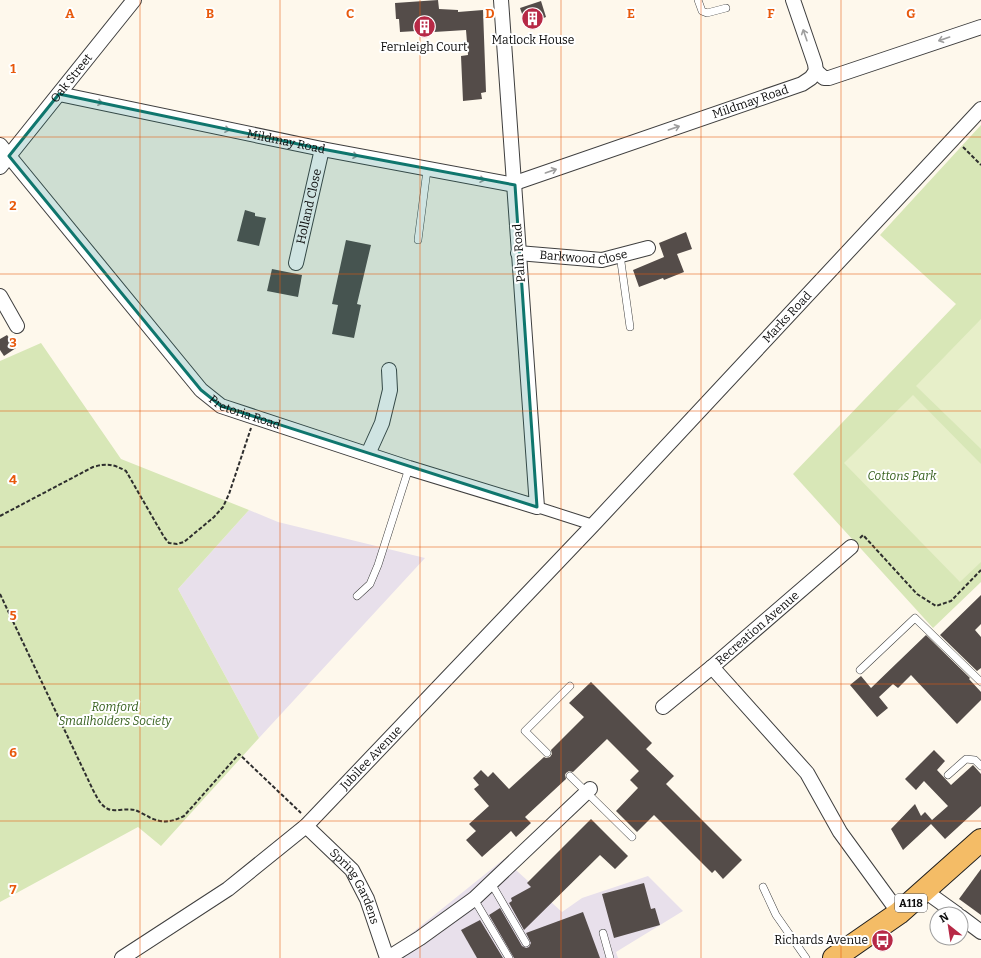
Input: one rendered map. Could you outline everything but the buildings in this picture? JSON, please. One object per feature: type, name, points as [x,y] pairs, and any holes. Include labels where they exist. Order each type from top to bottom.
[{"type":"main road","name":"A118","points":[[845,955],[925,891],[981,840]]},
{"type":"street","name":"Oak Street","points":[[0,167],[134,0]]},
{"type":"street","name":"Palm Road","points":[[501,0],[515,184],[518,253],[536,507]]},
{"type":"street","points":[[793,0],[815,64],[816,71],[824,78],[829,78],[981,27]]},
{"type":"street","name":"Mildmay Road","points":[[59,94],[427,170],[515,184],[802,84],[811,78],[816,71]]},
{"type":"street","name":"Marks Road","points":[[593,525],[981,109]]},
{"type":"street","name":"Pretoria Road","points":[[0,144],[201,390],[221,406],[409,468],[593,525]]},
{"type":"street","name":"Holland Close","points":[[296,263],[322,149]]},
{"type":"street","name":"Barkwood Close","points":[[518,253],[602,260],[648,248]]},
{"type":"street","points":[[0,296],[17,326]]},
{"type":"street","points":[[368,454],[382,423],[390,390],[389,370]]},
{"type":"street","name":"Jubilee Avenue","points":[[128,956],[228,889],[308,824],[593,525]]},
{"type":"street","name":"Recreation Avenue","points":[[663,707],[712,667],[850,547]]},
{"type":"street","points":[[712,667],[807,773],[840,832],[898,913]]},
{"type":"street","points":[[388,958],[426,934],[474,899],[588,791]]},
{"type":"street","name":"Spring Gardens","points":[[308,824],[352,870],[367,899],[388,958]]},
{"type":"street","points":[[925,891],[945,906]]},
{"type":"street","points":[[969,923],[981,932]]},
{"type":"lane","points":[[698,0],[702,11],[707,13],[726,8]]},
{"type":"lane","points":[[418,240],[427,170]]},
{"type":"lane","points":[[620,255],[630,327]]},
{"type":"lane","points":[[357,596],[370,584],[378,565],[409,468]]},
{"type":"lane","points":[[860,670],[915,618],[981,682]]},
{"type":"lane","points":[[547,753],[525,731],[570,686]]},
{"type":"lane","points":[[948,775],[966,759],[975,760],[981,766]]},
{"type":"lane","points":[[570,776],[588,791],[632,837]]},
{"type":"lane","points":[[491,883],[526,943]]},
{"type":"lane","points":[[763,887],[776,915],[806,958]]},
{"type":"lane","points":[[474,899],[509,958]]},
{"type":"lane","points":[[603,933],[610,958]]},
{"type":"path","points":[[954,138],[981,165]]},
{"type":"path","points":[[0,516],[93,467],[104,464],[115,465],[126,471],[164,537],[169,543],[177,544],[184,542],[214,517],[223,507],[229,494],[255,417]]},
{"type":"path","points":[[850,547],[863,535],[918,594],[936,606],[951,601],[981,570]]},
{"type":"path","points":[[0,594],[101,804],[109,809],[136,810],[162,822],[174,821],[184,816],[239,754],[308,824]]},
{"type":"highlighted area","points":[[59,94],[322,149],[515,185],[537,507],[221,406],[201,390],[9,156]]},
{"type":"shaded area","points":[[249,510],[278,522],[425,558],[259,738],[178,589]]},
{"type":"shaded area","points":[[504,859],[562,912],[582,898],[648,876],[683,911],[616,952],[618,958],[397,958],[397,945]]},
{"type":"green space","name":"Cottons Park","points":[[981,125],[981,582],[933,628],[793,474],[956,304],[880,235]]},
{"type":"green space","points":[[981,319],[981,449],[916,386]]},
{"type":"green space","name":"Romford Smallholders Society","points":[[41,343],[121,459],[249,510],[178,589],[259,738],[161,846],[138,827],[0,902],[0,361]]},
{"type":"green space","points":[[913,395],[981,464],[981,562],[960,582],[844,463]]},
{"type":"place","name":"Matlock House","points":[[533,19]]},
{"type":"place","name":"Fernleigh Court","points":[[424,26]]},
{"type":"place","name":"Richards Avenue","points":[[883,940]]}]
